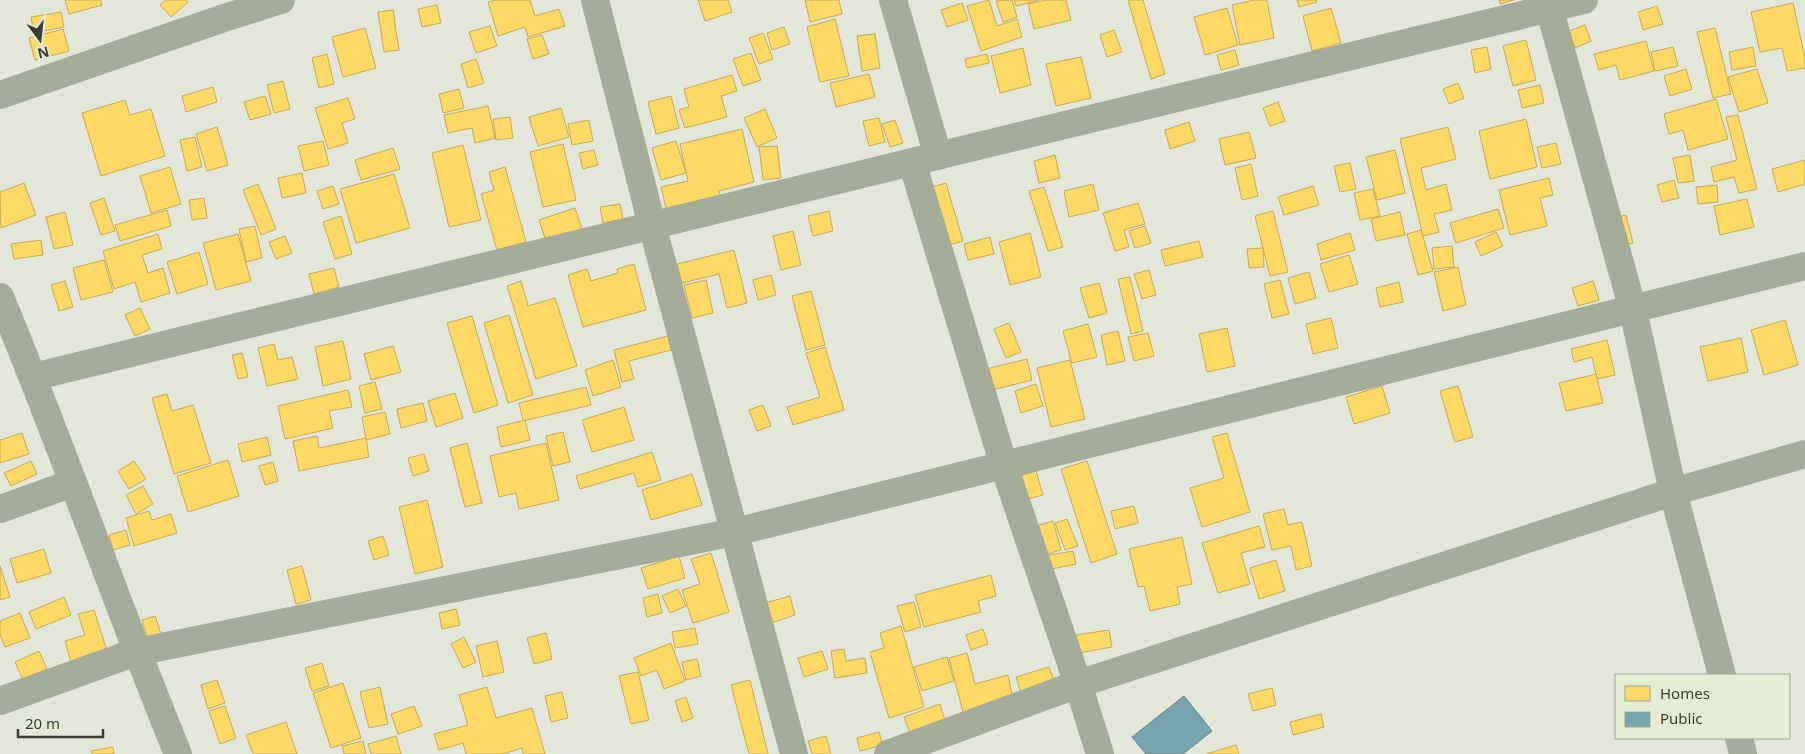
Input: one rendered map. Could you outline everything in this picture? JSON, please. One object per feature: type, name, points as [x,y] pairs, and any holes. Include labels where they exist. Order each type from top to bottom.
[{"type":"street","points":[[0,95],[221,9],[280,0]]},
{"type":"street","points":[[594,0],[652,225],[794,754]]},
{"type":"street","points":[[893,0],[938,156]]},
{"type":"street","points":[[34,378],[1548,4],[1584,0]]},
{"type":"street","points":[[1548,4],[1633,310],[1673,492],[1722,674]]},
{"type":"street","points":[[912,162],[1004,466],[1100,754]]},
{"type":"street","points":[[0,701],[136,652],[735,532],[1805,266]]},
{"type":"street","points":[[0,298],[34,378],[136,652],[178,754]]},
{"type":"street","points":[[888,754],[1078,684],[1673,492],[1805,454]]},
{"type":"street","points":[[0,509],[74,483]]},
{"type":"street","points":[[1739,739],[1743,754]]},
{"type":"building: Homes","points":[[65,0],[100,0],[102,5],[69,14]]},
{"type":"building: Homes","points":[[166,0],[186,0],[188,2],[171,17],[160,5]]},
{"type":"building: Homes","points":[[496,0],[530,0],[535,16],[559,9],[565,26],[528,37],[525,27],[498,36],[488,2]]},
{"type":"building: Homes","points":[[698,0],[728,0],[732,12],[705,21]]},
{"type":"building: Homes","points":[[805,0],[839,0],[842,14],[810,22]]},
{"type":"building: Homes","points":[[989,0],[997,26],[1017,19],[1022,37],[981,51],[967,6]]},
{"type":"building: Homes","points":[[1012,0],[1017,17],[1003,22],[996,1]]},
{"type":"building: Homes","points":[[1014,0],[1039,0],[1016,6]]},
{"type":"building: Homes","points":[[1046,0],[1066,0],[1071,20],[1034,29],[1028,4]]},
{"type":"building: Homes","points":[[1128,0],[1143,0],[1165,74],[1151,79]]},
{"type":"building: Homes","points":[[1254,0],[1267,0],[1274,38],[1240,45],[1232,5]]},
{"type":"building: Homes","points":[[1297,0],[1316,0],[1317,2],[1299,7]]},
{"type":"building: Homes","points":[[1499,0],[1514,0],[1500,4]]},
{"type":"building: Homes","points":[[962,3],[968,20],[947,27],[941,10]]},
{"type":"building: Homes","points":[[1793,3],[1805,58],[1805,68],[1787,71],[1782,48],[1760,52],[1751,12]]},
{"type":"building: Homes","points":[[437,5],[441,23],[422,27],[418,9]]},
{"type":"building: Homes","points":[[1657,6],[1663,24],[1643,30],[1638,12]]},
{"type":"building: Homes","points":[[1227,8],[1238,45],[1205,55],[1194,17]]},
{"type":"building: Homes","points":[[1331,8],[1341,43],[1312,51],[1303,16]]},
{"type":"building: Homes","points":[[393,10],[399,50],[384,52],[378,12]]},
{"type":"building: Homes","points":[[61,12],[64,27],[34,33],[31,17]]},
{"type":"building: Homes","points":[[835,19],[849,76],[820,82],[807,27]]},
{"type":"building: Homes","points":[[1585,25],[1591,41],[1575,48],[1569,31]]},
{"type":"building: Homes","points":[[490,26],[497,46],[476,53],[469,32]]},
{"type":"building: Homes","points":[[784,27],[790,44],[772,50],[767,33]]},
{"type":"building: Homes","points":[[365,28],[376,68],[343,77],[332,37]]},
{"type":"building: Homes","points":[[1715,28],[1731,94],[1713,98],[1697,32]]},
{"type":"building: Homes","points":[[63,29],[69,51],[35,60],[29,38]]},
{"type":"building: Homes","points":[[1114,30],[1122,52],[1107,57],[1100,35]]},
{"type":"building: Homes","points":[[763,33],[773,59],[759,64],[749,38]]},
{"type":"building: Homes","points":[[875,34],[880,68],[862,71],[857,36]]},
{"type":"building: Homes","points":[[542,35],[549,54],[533,59],[527,39]]},
{"type":"building: Homes","points":[[1526,40],[1536,80],[1513,86],[1503,46]]},
{"type":"building: Homes","points":[[1646,41],[1654,71],[1620,80],[1616,65],[1599,70],[1594,54]]},
{"type":"building: Homes","points":[[1487,47],[1491,69],[1475,73],[1471,50]]},
{"type":"building: Homes","points":[[1673,47],[1678,66],[1655,71],[1651,52]]},
{"type":"building: Homes","points":[[1753,47],[1756,66],[1732,70],[1729,52]]},
{"type":"building: Homes","points":[[1023,48],[1031,85],[1000,93],[991,56]]},
{"type":"building: Homes","points":[[1235,50],[1239,65],[1221,70],[1217,55]]},
{"type":"building: Homes","points":[[751,53],[761,80],[743,86],[733,59]]},
{"type":"building: Homes","points":[[327,54],[334,84],[319,88],[312,58]]},
{"type":"building: Homes","points":[[987,54],[989,63],[967,68],[965,59]]},
{"type":"building: Homes","points":[[1081,57],[1091,98],[1056,106],[1046,64]]},
{"type":"building: Homes","points":[[476,59],[484,83],[468,88],[461,64]]},
{"type":"building: Homes","points":[[1686,69],[1692,89],[1670,96],[1664,76]]},
{"type":"building: Homes","points":[[1757,69],[1768,103],[1739,112],[1728,77]]},
{"type":"building: Homes","points":[[869,74],[875,97],[836,107],[830,83]]},
{"type":"building: Homes","points":[[732,75],[737,91],[721,96],[727,117],[685,128],[679,110],[689,107],[684,89]]},
{"type":"building: Homes","points":[[283,81],[290,109],[274,113],[267,85]]},
{"type":"building: Homes","points":[[1458,83],[1464,98],[1449,104],[1443,89]]},
{"type":"building: Homes","points":[[1540,85],[1544,103],[1522,108],[1518,90]]},
{"type":"building: Homes","points":[[213,87],[217,102],[186,112],[182,96]]},
{"type":"building: Homes","points":[[459,89],[464,108],[443,113],[439,94]]},
{"type":"building: Homes","points":[[265,96],[271,114],[250,120],[244,102]]},
{"type":"building: Homes","points":[[671,96],[679,128],[656,134],[648,102]]},
{"type":"building: Homes","points":[[348,98],[355,119],[342,123],[348,143],[328,149],[315,108]]},
{"type":"building: Homes","points":[[1716,99],[1728,139],[1688,150],[1683,130],[1669,134],[1664,114]]},
{"type":"building: Homes","points":[[125,100],[130,115],[151,109],[165,156],[101,176],[82,113]]},
{"type":"building: Homes","points":[[1278,102],[1285,121],[1270,126],[1263,108]]},
{"type":"building: Homes","points":[[488,106],[495,138],[475,143],[472,128],[448,133],[444,115]]},
{"type":"building: Homes","points":[[561,108],[569,137],[538,146],[529,117]]},
{"type":"building: Homes","points":[[765,109],[777,138],[757,147],[744,118]]},
{"type":"building: Homes","points":[[1738,115],[1757,189],[1739,193],[1734,177],[1714,182],[1711,167],[1737,160],[1726,117]]},
{"type":"building: Homes","points":[[510,117],[513,138],[496,140],[493,119]]},
{"type":"building: Homes","points":[[879,118],[885,142],[869,146],[863,121]]},
{"type":"building: Homes","points":[[1526,119],[1537,167],[1490,179],[1479,131]]},
{"type":"building: Homes","points":[[589,120],[593,141],[572,145],[568,124]]},
{"type":"building: Homes","points":[[895,120],[903,143],[890,147],[882,124]]},
{"type":"building: Homes","points":[[1189,122],[1195,141],[1170,149],[1165,130]]},
{"type":"building: Homes","points":[[217,127],[228,165],[207,171],[196,134]]},
{"type":"building: Homes","points":[[1448,127],[1456,159],[1421,168],[1426,190],[1446,184],[1452,210],[1434,214],[1439,232],[1423,236],[1400,139]]},
{"type":"building: Homes","points":[[742,129],[754,182],[719,191],[720,196],[666,208],[661,187],[688,181],[680,144]]},
{"type":"building: Homes","points":[[1249,132],[1256,158],[1225,165],[1219,139]]},
{"type":"building: Homes","points":[[195,137],[202,167],[187,171],[180,140]]},
{"type":"building: Homes","points":[[323,141],[329,165],[304,171],[298,146]]},
{"type":"building: Homes","points":[[676,141],[686,173],[661,180],[652,148]]},
{"type":"building: Homes","points":[[1556,143],[1561,164],[1542,168],[1537,147]]},
{"type":"building: Homes","points":[[563,144],[576,200],[543,207],[530,152]]},
{"type":"building: Homes","points":[[463,145],[481,220],[449,227],[432,153]]},
{"type":"building: Homes","points":[[777,146],[781,178],[763,180],[759,147]]},
{"type":"building: Homes","points":[[393,148],[400,169],[361,180],[355,160]]},
{"type":"building: Homes","points":[[594,150],[598,165],[583,169],[579,153]]},
{"type":"building: Homes","points":[[1395,150],[1405,193],[1377,200],[1366,157]]},
{"type":"building: Homes","points":[[1055,155],[1060,178],[1039,183],[1034,161]]},
{"type":"building: Homes","points":[[1690,155],[1694,181],[1678,183],[1673,158]]},
{"type":"building: Homes","points":[[1805,160],[1805,184],[1778,192],[1772,169]]},
{"type":"building: Homes","points":[[1350,163],[1356,189],[1340,192],[1334,166]]},
{"type":"building: Homes","points":[[1251,164],[1258,196],[1242,200],[1235,168]]},
{"type":"building: Homes","points":[[170,167],[181,204],[151,213],[140,176]]},
{"type":"building: Homes","points":[[505,167],[526,242],[497,250],[481,194],[494,190],[489,172]]},
{"type":"building: Homes","points":[[302,173],[306,193],[282,198],[278,178]]},
{"type":"building: Homes","points":[[394,174],[410,228],[356,243],[340,189]]},
{"type":"building: Homes","points":[[1549,178],[1553,195],[1540,198],[1547,226],[1510,235],[1499,190]]},
{"type":"building: Homes","points":[[1674,180],[1679,198],[1662,202],[1657,185]]},
{"type":"building: Homes","points":[[24,183],[36,215],[1,228],[0,192]]},
{"type":"building: Homes","points":[[946,183],[963,241],[949,245],[932,187]]},
{"type":"building: Homes","points":[[258,184],[276,229],[261,235],[243,190]]},
{"type":"building: Homes","points":[[1093,184],[1099,210],[1069,217],[1064,191]]},
{"type":"building: Homes","points":[[1717,185],[1718,202],[1698,204],[1696,187]]},
{"type":"building: Homes","points":[[333,186],[339,204],[323,209],[317,191]]},
{"type":"building: Homes","points":[[1313,186],[1319,205],[1284,215],[1278,197]]},
{"type":"building: Homes","points":[[1044,187],[1063,247],[1048,251],[1029,191]]},
{"type":"building: Homes","points":[[1373,189],[1380,216],[1360,220],[1354,193]]},
{"type":"building: Homes","points":[[104,198],[115,231],[101,235],[90,203]]},
{"type":"building: Homes","points":[[204,198],[207,218],[192,220],[189,200]]},
{"type":"building: Homes","points":[[1747,199],[1754,227],[1720,235],[1714,206]]},
{"type":"building: Homes","points":[[1138,203],[1145,224],[1124,230],[1129,247],[1115,251],[1103,213]]},
{"type":"building: Homes","points":[[620,204],[623,219],[603,223],[600,207]]},
{"type":"building: Homes","points":[[575,208],[582,229],[546,241],[539,220]]},
{"type":"building: Homes","points":[[1498,209],[1504,228],[1456,243],[1450,223]]},
{"type":"building: Homes","points":[[167,210],[171,226],[120,241],[115,225]]},
{"type":"building: Homes","points":[[829,211],[833,231],[813,236],[808,216]]},
{"type":"building: Homes","points":[[1273,211],[1288,272],[1270,276],[1255,216]]},
{"type":"building: Homes","points":[[65,212],[73,245],[54,249],[46,217]]},
{"type":"building: Homes","points":[[1400,212],[1405,235],[1376,241],[1371,219]]},
{"type":"building: Homes","points":[[1626,215],[1633,243],[1624,245],[1618,217]]},
{"type":"building: Homes","points":[[341,216],[352,254],[335,259],[323,222]]},
{"type":"building: Homes","points":[[255,226],[262,258],[246,262],[239,229]]},
{"type":"building: Homes","points":[[1145,226],[1151,243],[1135,248],[1129,231]]},
{"type":"building: Homes","points":[[1421,230],[1433,271],[1418,275],[1407,234]]},
{"type":"building: Homes","points":[[793,231],[801,265],[781,270],[773,236]]},
{"type":"building: Homes","points":[[1496,232],[1503,246],[1481,256],[1475,242]]},
{"type":"building: Homes","points":[[1030,233],[1041,277],[1010,285],[999,242]]},
{"type":"building: Homes","points":[[1350,233],[1355,250],[1321,260],[1317,244]]},
{"type":"building: Homes","points":[[158,234],[162,249],[142,255],[148,273],[163,268],[170,293],[141,302],[135,282],[114,289],[103,251]]},
{"type":"building: Homes","points":[[238,234],[251,281],[216,290],[203,243]]},
{"type":"building: Homes","points":[[285,236],[292,253],[276,259],[269,242]]},
{"type":"building: Homes","points":[[990,237],[994,254],[968,260],[964,244]]},
{"type":"building: Homes","points":[[41,240],[43,255],[14,259],[11,244]]},
{"type":"building: Homes","points":[[1199,241],[1203,257],[1165,266],[1161,250]]},
{"type":"building: Homes","points":[[1452,246],[1454,267],[1434,269],[1432,248]]},
{"type":"building: Homes","points":[[1263,248],[1264,267],[1249,268],[1247,249]]},
{"type":"building: Homes","points":[[734,250],[747,303],[727,308],[719,274],[682,283],[677,264]]},
{"type":"building: Homes","points":[[199,252],[208,284],[177,294],[167,262]]},
{"type":"building: Homes","points":[[1349,255],[1358,284],[1329,292],[1320,264]]},
{"type":"building: Homes","points":[[104,260],[113,292],[81,300],[73,268]]},
{"type":"building: Homes","points":[[634,264],[646,310],[583,327],[568,275],[587,269],[591,281],[618,273],[617,269]]},
{"type":"building: Homes","points":[[1458,267],[1466,305],[1443,311],[1434,272]]},
{"type":"building: Homes","points":[[334,268],[339,287],[314,294],[309,274]]},
{"type":"building: Homes","points":[[1149,270],[1156,295],[1142,299],[1134,274]]},
{"type":"building: Homes","points":[[1309,272],[1316,298],[1295,304],[1288,278]]},
{"type":"building: Homes","points":[[771,275],[776,295],[758,300],[753,280]]},
{"type":"building: Homes","points":[[1130,277],[1143,331],[1131,334],[1118,279]]},
{"type":"building: Homes","points":[[706,280],[713,313],[692,318],[684,285]]},
{"type":"building: Homes","points":[[1280,280],[1289,314],[1272,318],[1264,284]]},
{"type":"building: Homes","points":[[65,281],[73,307],[59,311],[51,285]]},
{"type":"building: Homes","points":[[521,281],[528,306],[555,298],[577,366],[536,379],[507,286]]},
{"type":"building: Homes","points":[[1593,281],[1599,300],[1578,306],[1572,288]]},
{"type":"building: Homes","points":[[1399,282],[1403,302],[1380,307],[1376,288]]},
{"type":"building: Homes","points":[[1099,283],[1107,313],[1089,318],[1080,288]]},
{"type":"building: Homes","points":[[811,291],[825,345],[806,350],[792,296]]},
{"type":"building: Homes","points":[[140,308],[150,329],[135,336],[125,315]]},
{"type":"building: Homes","points":[[509,315],[533,395],[508,403],[484,323]]},
{"type":"building: Homes","points":[[472,316],[498,405],[474,413],[447,323]]},
{"type":"building: Homes","points":[[1331,318],[1338,348],[1313,354],[1306,324]]},
{"type":"building: Homes","points":[[1785,320],[1798,365],[1764,375],[1751,330]]},
{"type":"building: Homes","points":[[1009,323],[1021,352],[1006,358],[994,329]]},
{"type":"building: Homes","points":[[1088,324],[1097,357],[1072,363],[1063,331]]},
{"type":"building: Homes","points":[[1227,328],[1235,366],[1207,372],[1199,334]]},
{"type":"building: Homes","points":[[1118,331],[1125,361],[1107,365],[1101,335]]},
{"type":"building: Homes","points":[[1148,333],[1154,356],[1134,361],[1128,337]]},
{"type":"building: Homes","points":[[668,336],[671,350],[629,361],[634,379],[622,382],[614,350]]},
{"type":"building: Homes","points":[[1741,338],[1748,372],[1708,381],[1700,347]]},
{"type":"building: Homes","points":[[1607,340],[1615,375],[1597,379],[1592,357],[1574,362],[1571,349]]},
{"type":"building: Homes","points":[[343,341],[351,379],[323,386],[315,347]]},
{"type":"building: Homes","points":[[274,344],[278,360],[292,357],[298,379],[267,386],[258,348]]},
{"type":"building: Homes","points":[[393,346],[401,372],[371,380],[364,354]]},
{"type":"building: Homes","points":[[825,347],[844,410],[793,425],[787,407],[820,397],[806,353]]},
{"type":"building: Homes","points":[[242,353],[248,377],[238,379],[232,355]]},
{"type":"building: Homes","points":[[1027,359],[1032,380],[992,390],[986,369]]},
{"type":"building: Homes","points":[[613,360],[621,387],[593,396],[585,370]]},
{"type":"building: Homes","points":[[1070,360],[1085,419],[1051,427],[1037,368]]},
{"type":"building: Homes","points":[[1596,374],[1603,403],[1566,411],[1559,383]]},
{"type":"building: Homes","points":[[375,382],[382,409],[365,413],[359,386]]},
{"type":"building: Homes","points":[[1036,384],[1043,406],[1021,413],[1015,391]]},
{"type":"building: Homes","points":[[1382,386],[1390,413],[1354,424],[1346,397]]},
{"type":"building: Homes","points":[[1458,386],[1473,437],[1455,442],[1440,391]]},
{"type":"building: Homes","points":[[586,387],[591,405],[523,421],[519,403]]},
{"type":"building: Homes","points":[[348,390],[352,407],[329,411],[333,428],[285,439],[278,406]]},
{"type":"building: Homes","points":[[455,393],[463,418],[436,427],[428,401]]},
{"type":"building: Homes","points":[[167,394],[172,411],[193,405],[211,463],[174,474],[152,398]]},
{"type":"building: Homes","points":[[423,403],[427,421],[401,428],[397,409]]},
{"type":"building: Homes","points":[[763,405],[771,426],[757,431],[749,410]]},
{"type":"building: Homes","points":[[624,407],[634,440],[592,452],[582,420]]},
{"type":"building: Homes","points":[[385,412],[390,434],[366,440],[362,417]]},
{"type":"building: Homes","points":[[525,420],[530,440],[501,447],[497,427]]},
{"type":"building: Homes","points":[[563,432],[570,462],[553,466],[546,436]]},
{"type":"building: Homes","points":[[22,433],[29,454],[0,463],[0,440]]},
{"type":"building: Homes","points":[[1227,433],[1250,512],[1202,527],[1190,488],[1224,478],[1212,437]]},
{"type":"building: Homes","points":[[317,436],[319,448],[366,438],[369,457],[299,471],[293,441]]},
{"type":"building: Homes","points":[[267,437],[271,455],[242,462],[238,444]]},
{"type":"building: Homes","points":[[467,443],[482,503],[465,507],[450,448]]},
{"type":"building: Homes","points":[[546,443],[559,500],[519,509],[516,493],[499,497],[490,456]]},
{"type":"building: Homes","points":[[652,452],[661,480],[638,487],[634,473],[580,489],[576,476]]},
{"type":"building: Homes","points":[[424,454],[429,471],[413,476],[408,458]]},
{"type":"building: Homes","points":[[228,460],[239,496],[188,512],[177,476]]},
{"type":"building: Homes","points":[[31,461],[37,474],[11,486],[4,473]]},
{"type":"building: Homes","points":[[134,461],[146,479],[129,489],[118,471]]},
{"type":"building: Homes","points":[[1087,461],[1117,554],[1091,563],[1061,469]]},
{"type":"building: Homes","points":[[273,462],[278,481],[265,485],[259,466]]},
{"type":"building: Homes","points":[[1036,471],[1043,495],[1017,502],[1010,479]]},
{"type":"building: Homes","points":[[692,474],[702,505],[651,520],[642,490]]},
{"type":"building: Homes","points":[[143,486],[153,504],[136,514],[126,495]]},
{"type":"building: Homes","points":[[427,500],[443,567],[415,574],[399,507]]},
{"type":"building: Homes","points":[[1134,506],[1138,523],[1115,529],[1111,511]]},
{"type":"building: Homes","points":[[1284,509],[1288,525],[1302,522],[1312,566],[1296,570],[1291,546],[1272,550],[1263,514]]},
{"type":"building: Homes","points":[[149,511],[152,520],[171,514],[177,533],[134,546],[126,518]]},
{"type":"building: Homes","points":[[1067,519],[1078,546],[1065,550],[1055,523]]},
{"type":"building: Homes","points":[[1053,521],[1061,550],[1044,555],[1036,526]]},
{"type":"building: Homes","points":[[1259,526],[1265,547],[1241,553],[1250,584],[1218,593],[1202,543]]},
{"type":"building: Homes","points":[[126,530],[130,545],[113,550],[109,535]]},
{"type":"building: Homes","points":[[383,536],[389,555],[374,560],[368,541]]},
{"type":"building: Homes","points":[[1182,537],[1192,584],[1177,587],[1180,604],[1150,611],[1144,586],[1138,587],[1129,549]]},
{"type":"building: Homes","points":[[44,549],[51,573],[17,583],[10,559]]},
{"type":"building: Homes","points":[[1073,551],[1076,564],[1047,570],[1044,556]]},
{"type":"building: Homes","points":[[711,553],[729,612],[693,623],[682,590],[700,584],[691,559]]},
{"type":"building: Homes","points":[[679,556],[685,578],[648,589],[641,568]]},
{"type":"building: Homes","points":[[1276,560],[1285,591],[1259,599],[1250,568]]},
{"type":"building: Homes","points":[[0,566],[10,597],[0,600]]},
{"type":"building: Homes","points":[[302,566],[311,600],[296,604],[287,570]]},
{"type":"building: Homes","points":[[991,575],[996,596],[978,601],[981,612],[924,627],[915,595]]},
{"type":"building: Homes","points":[[678,589],[686,606],[670,613],[662,596]]},
{"type":"building: Homes","points":[[658,594],[662,613],[647,617],[643,598]]},
{"type":"building: Homes","points":[[790,596],[795,615],[771,623],[765,603]]},
{"type":"building: Homes","points":[[64,597],[71,615],[36,629],[29,612]]},
{"type":"building: Homes","points":[[914,602],[921,627],[905,632],[897,606]]},
{"type":"building: Homes","points":[[456,609],[460,625],[442,629],[439,613]]},
{"type":"building: Homes","points":[[94,610],[107,651],[71,662],[65,641],[85,635],[78,614]]},
{"type":"building: Homes","points":[[20,613],[30,638],[5,647],[0,634],[0,621]]},
{"type":"building: Homes","points":[[155,616],[162,637],[148,641],[142,620]]},
{"type":"building: Homes","points":[[901,626],[924,707],[889,718],[870,652],[884,648],[880,633]]},
{"type":"building: Homes","points":[[695,628],[698,644],[675,648],[672,632]]},
{"type":"building: Homes","points":[[983,629],[988,644],[971,650],[966,635]]},
{"type":"building: Homes","points":[[1109,630],[1112,647],[1079,653],[1076,635]]},
{"type":"building: Homes","points":[[546,633],[552,659],[534,664],[527,638]]},
{"type":"building: Homes","points":[[464,637],[476,662],[463,668],[451,644]]},
{"type":"building: Homes","points":[[497,641],[504,672],[483,677],[476,646]]},
{"type":"building: Homes","points":[[671,643],[685,681],[664,689],[657,670],[641,676],[634,658]]},
{"type":"building: Homes","points":[[844,649],[846,661],[865,658],[867,673],[835,678],[831,651]]},
{"type":"building: Homes","points":[[39,651],[47,669],[23,680],[15,662]]},
{"type":"building: Homes","points":[[822,651],[828,669],[804,677],[798,658]]},
{"type":"building: Homes","points":[[967,653],[975,684],[1008,675],[1013,699],[963,712],[949,658]]},
{"type":"building: Homes","points":[[947,657],[954,681],[922,691],[914,667]]},
{"type":"building: Homes","points":[[697,659],[701,676],[686,680],[682,662]]},
{"type":"building: Homes","points":[[322,663],[329,686],[312,691],[305,668]]},
{"type":"building: Homes","points":[[1049,667],[1056,686],[1022,697],[1016,677]]},
{"type":"building: Homes","points":[[638,672],[649,720],[631,724],[619,676]]},
{"type":"building: Homes","points":[[217,680],[225,703],[208,709],[201,685]]},
{"type":"building: Homes","points":[[750,680],[768,754],[749,754],[731,685]]},
{"type":"building: Homes","points":[[343,683],[361,738],[331,748],[313,693]]},
{"type":"building: Homes","points":[[380,687],[388,724],[369,728],[360,692]]},
{"type":"building: Homes","points":[[487,687],[496,718],[532,708],[545,754],[523,754],[522,748],[503,754],[466,754],[463,743],[439,750],[434,734],[468,725],[459,695]]},
{"type":"building: Homes","points":[[1272,688],[1276,705],[1253,711],[1248,694]]},
{"type":"building: Homes","points":[[562,692],[568,718],[551,722],[545,696]]},
{"type":"building: Homes","points":[[686,697],[693,718],[682,722],[675,701]]},
{"type":"building: Homes","points":[[940,704],[945,720],[910,733],[904,717]]},
{"type":"building: Homes","points":[[225,706],[236,738],[220,744],[209,711]]},
{"type":"building: Homes","points":[[414,706],[422,726],[398,734],[391,714]]},
{"type":"building: Homes","points":[[1321,714],[1324,727],[1293,735],[1290,722]]},
{"type":"building: Homes","points":[[286,722],[297,754],[253,754],[246,735]]},
{"type":"building: Homes","points":[[879,732],[883,745],[860,751],[857,738]]},
{"type":"building: Homes","points":[[396,736],[401,754],[371,754],[368,744]]},
{"type":"building: Homes","points":[[826,736],[831,754],[812,754],[808,741]]},
{"type":"building: Homes","points":[[363,741],[366,754],[344,754],[342,746]]},
{"type":"building: Homes","points":[[1236,745],[1239,754],[1206,754]]},
{"type":"building: Homes","points":[[113,747],[114,754],[92,754],[91,751]]},
{"type":"building: Public","points":[[1184,696],[1212,731],[1183,754],[1146,754],[1132,737]]}]
